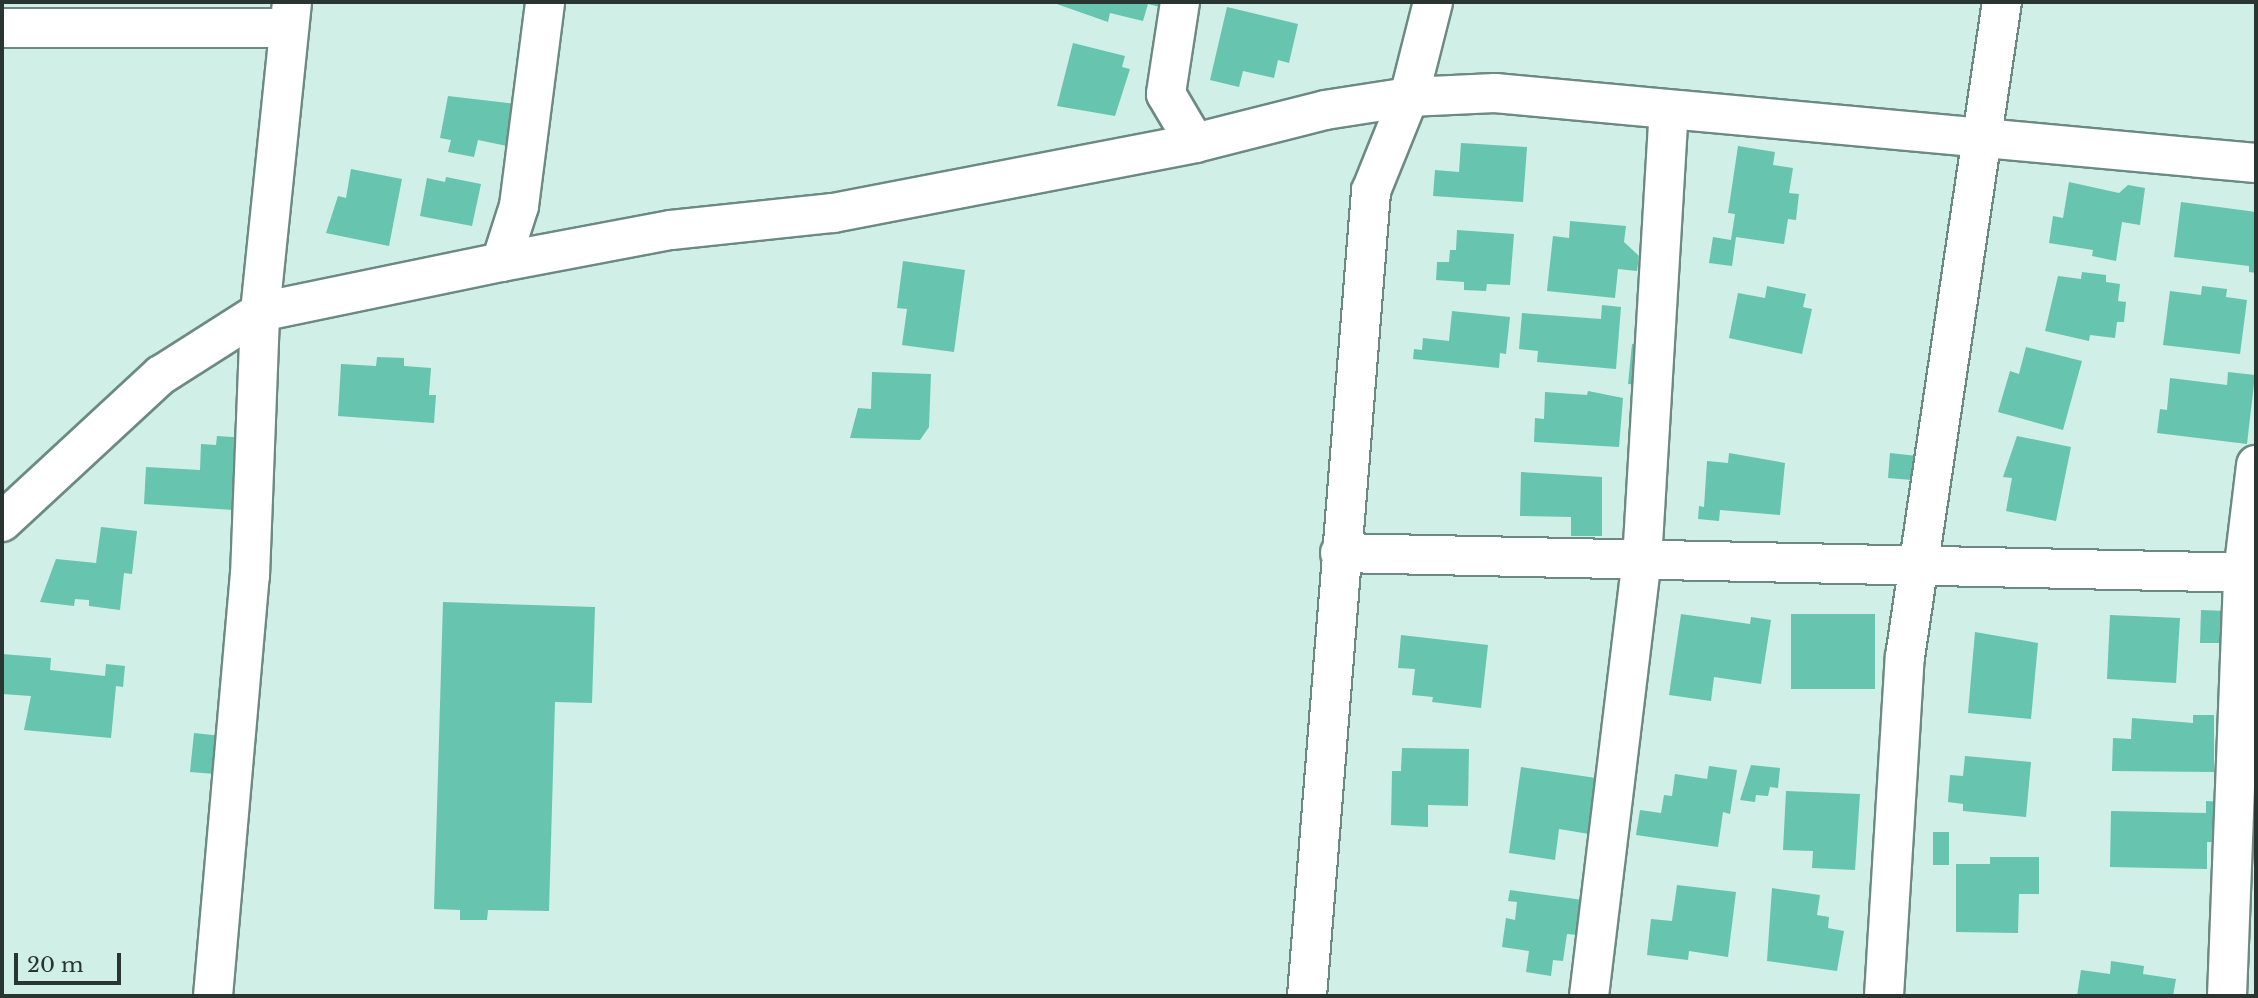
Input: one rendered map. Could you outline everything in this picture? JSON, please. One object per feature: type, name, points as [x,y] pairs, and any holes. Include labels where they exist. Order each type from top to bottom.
[{"type":"street","points":[[6,2],[2,29],[290,15],[260,312],[250,576],[213,996]]},
{"type":"street","points":[[501,262],[519,206],[545,2]]},
{"type":"street","points":[[1181,2],[1166,94],[1195,143]]},
{"type":"street","points":[[1307,996],[1340,553],[1371,191],[1409,97],[1433,2]]},
{"type":"street","points":[[1884,996],[1905,657],[2002,2]]},
{"type":"street","points":[[2,522],[161,375],[260,312],[671,230],[833,214],[1195,143],[1325,110],[1409,97],[1495,93],[2256,163]]},
{"type":"street","points":[[1589,996],[1642,561],[1669,111]]},
{"type":"street","points":[[2227,996],[2256,465]]},
{"type":"street","points":[[1340,553],[1918,569],[2250,573]]},
{"type":"building","points":[[1051,2],[1162,2],[1160,7],[1148,4],[1143,21],[1110,13],[1108,22]]},
{"type":"building","points":[[1227,7],[1298,24],[1289,63],[1278,60],[1274,78],[1243,71],[1239,87],[1210,80]]},
{"type":"building","points":[[1073,43],[1125,56],[1122,67],[1130,69],[1115,116],[1057,106]]},
{"type":"building","points":[[448,96],[516,104],[507,146],[478,140],[474,157],[448,152],[451,140],[440,138]]},
{"type":"building","points":[[1461,143],[1527,147],[1523,202],[1433,196],[1435,170],[1459,172]]},
{"type":"building","points":[[1738,146],[1775,152],[1773,165],[1793,168],[1789,193],[1799,194],[1796,220],[1788,219],[1784,244],[1736,237],[1732,266],[1709,263],[1713,237],[1731,240],[1735,214],[1728,213]]},
{"type":"building","points":[[351,169],[402,179],[389,246],[326,233],[338,196],[346,198]]},
{"type":"building","points":[[446,177],[481,184],[472,226],[420,216],[427,178],[445,182]]},
{"type":"building","points":[[2069,182],[2119,193],[2128,185],[2145,188],[2140,225],[2122,222],[2116,261],[2092,256],[2093,250],[2049,243],[2053,216],[2063,218]]},
{"type":"building","points":[[2181,202],[2256,212],[2256,273],[2249,272],[2249,266],[2174,257]]},
{"type":"building","points":[[1570,221],[1626,226],[1624,242],[1639,256],[1637,271],[1618,269],[1615,298],[1547,291],[1553,236],[1569,238]]},
{"type":"building","points":[[1457,230],[1514,234],[1510,285],[1487,284],[1486,291],[1464,290],[1464,282],[1436,280],[1437,262],[1449,262],[1450,250],[1456,250]]},
{"type":"building","points":[[903,261],[965,270],[954,352],[902,345],[907,309],[897,308]]},
{"type":"building","points":[[2082,272],[2106,275],[2106,282],[2120,284],[2118,301],[2126,302],[2124,322],[2117,322],[2115,338],[2090,335],[2089,341],[2045,331],[2058,276],[2081,279]]},
{"type":"building","points":[[1767,286],[1806,294],[1803,307],[1812,309],[1802,354],[1729,338],[1738,293],[1765,298]]},
{"type":"building","points":[[2202,286],[2227,289],[2226,297],[2247,300],[2240,354],[2163,345],[2170,291],[2201,295]]},
{"type":"building","points":[[1602,305],[1621,307],[1616,369],[1537,362],[1538,351],[1519,349],[1522,313],[1601,319]]},
{"type":"building","points":[[1452,311],[1510,317],[1506,354],[1500,353],[1499,368],[1413,359],[1414,349],[1422,350],[1423,338],[1449,341]]},
{"type":"building","points":[[1632,344],[1651,345],[1648,385],[1628,384]]},
{"type":"building","points":[[2026,347],[2082,361],[2063,430],[1998,412],[2010,371],[2019,374]]},
{"type":"building","points":[[377,357],[404,358],[404,366],[431,368],[429,395],[436,395],[434,423],[338,416],[341,364],[376,366]]},
{"type":"building","points":[[872,372],[931,374],[929,427],[920,440],[850,438],[858,408],[871,409]]},
{"type":"building","points":[[2228,372],[2255,375],[2247,444],[2157,433],[2160,409],[2167,410],[2170,378],[2227,385]]},
{"type":"building","points":[[1588,391],[1623,398],[1619,447],[1534,442],[1535,418],[1544,419],[1545,392],[1587,395]]},
{"type":"building","points":[[217,436],[247,438],[235,476],[233,510],[144,504],[146,467],[200,470],[201,444],[216,445]]},
{"type":"building","points":[[2017,436],[2071,447],[2056,521],[2006,511],[2012,478],[2003,477]]},
{"type":"building","points":[[1729,453],[1785,463],[1780,515],[1720,510],[1719,521],[1698,519],[1699,506],[1704,507],[1707,461],[1728,463]]},
{"type":"building","points":[[1890,453],[1926,457],[1924,481],[1888,478]]},
{"type":"building","points":[[1521,472],[1602,477],[1602,536],[1571,536],[1571,517],[1520,516]]},
{"type":"building","points":[[101,527],[137,531],[132,574],[124,573],[120,610],[89,606],[89,600],[75,599],[74,606],[40,602],[56,559],[96,563]]},
{"type":"building","points":[[443,602],[595,607],[592,703],[555,702],[549,911],[488,910],[487,920],[460,920],[460,910],[434,909]]},
{"type":"building","points":[[2201,610],[2227,611],[2226,643],[2200,643]]},
{"type":"building","points":[[1681,614],[1750,624],[1751,617],[1771,620],[1761,684],[1714,677],[1711,701],[1669,695]]},
{"type":"building","points":[[1791,614],[1875,614],[1875,689],[1791,689]]},
{"type":"building","points":[[2110,615],[2180,618],[2176,683],[2107,679]]},
{"type":"building","points":[[1975,632],[2038,643],[2031,719],[1968,713]]},
{"type":"building","points":[[1401,635],[1488,645],[1481,708],[1432,702],[1433,697],[1412,695],[1415,669],[1398,668]]},
{"type":"building","points":[[2,654],[51,658],[50,670],[105,676],[106,664],[125,666],[123,687],[116,686],[111,738],[24,730],[31,696],[2,694]]},
{"type":"building","points":[[2193,715],[2214,715],[2214,772],[2112,771],[2113,738],[2131,739],[2132,718],[2193,723]]},
{"type":"building","points":[[194,733],[231,737],[228,775],[190,772]]},
{"type":"building","points":[[1402,748],[1469,749],[1468,806],[1428,805],[1428,827],[1391,825],[1392,771],[1401,771]]},
{"type":"building","points":[[1965,756],[2031,762],[2026,817],[1963,811],[1963,804],[1948,802],[1950,775],[1963,776]]},
{"type":"building","points":[[1751,765],[1780,768],[1778,788],[1770,787],[1768,796],[1756,795],[1755,802],[1740,800]]},
{"type":"building","points":[[1709,766],[1737,770],[1730,814],[1723,812],[1718,847],[1636,835],[1640,810],[1661,813],[1664,795],[1672,796],[1675,774],[1707,779]]},
{"type":"building","points":[[1521,767],[1603,779],[1595,835],[1559,829],[1555,860],[1509,853]]},
{"type":"building","points":[[1786,791],[1860,794],[1855,870],[1812,868],[1813,851],[1783,850]]},
{"type":"building","points":[[2206,801],[2226,802],[2225,842],[2207,842],[2207,869],[2110,867],[2111,811],[2206,813]]},
{"type":"building","points":[[1933,832],[1949,832],[1949,865],[1933,865]]},
{"type":"building","points":[[1990,857],[2039,857],[2039,894],[2019,894],[2018,933],[1956,932],[1956,864],[1990,864]]},
{"type":"building","points":[[1677,885],[1736,892],[1728,957],[1689,951],[1688,960],[1647,955],[1651,919],[1672,921]]},
{"type":"building","points":[[1772,888],[1820,895],[1817,915],[1829,917],[1828,928],[1844,931],[1837,971],[1767,961]]},
{"type":"building","points":[[1510,890],[1583,900],[1578,935],[1567,934],[1563,961],[1553,960],[1551,976],[1526,972],[1529,951],[1502,947],[1506,918],[1515,920],[1517,902],[1508,901]]},
{"type":"building","points":[[2111,961],[2144,966],[2143,974],[2176,979],[2173,996],[2077,996],[2081,970],[2110,974]]}]
